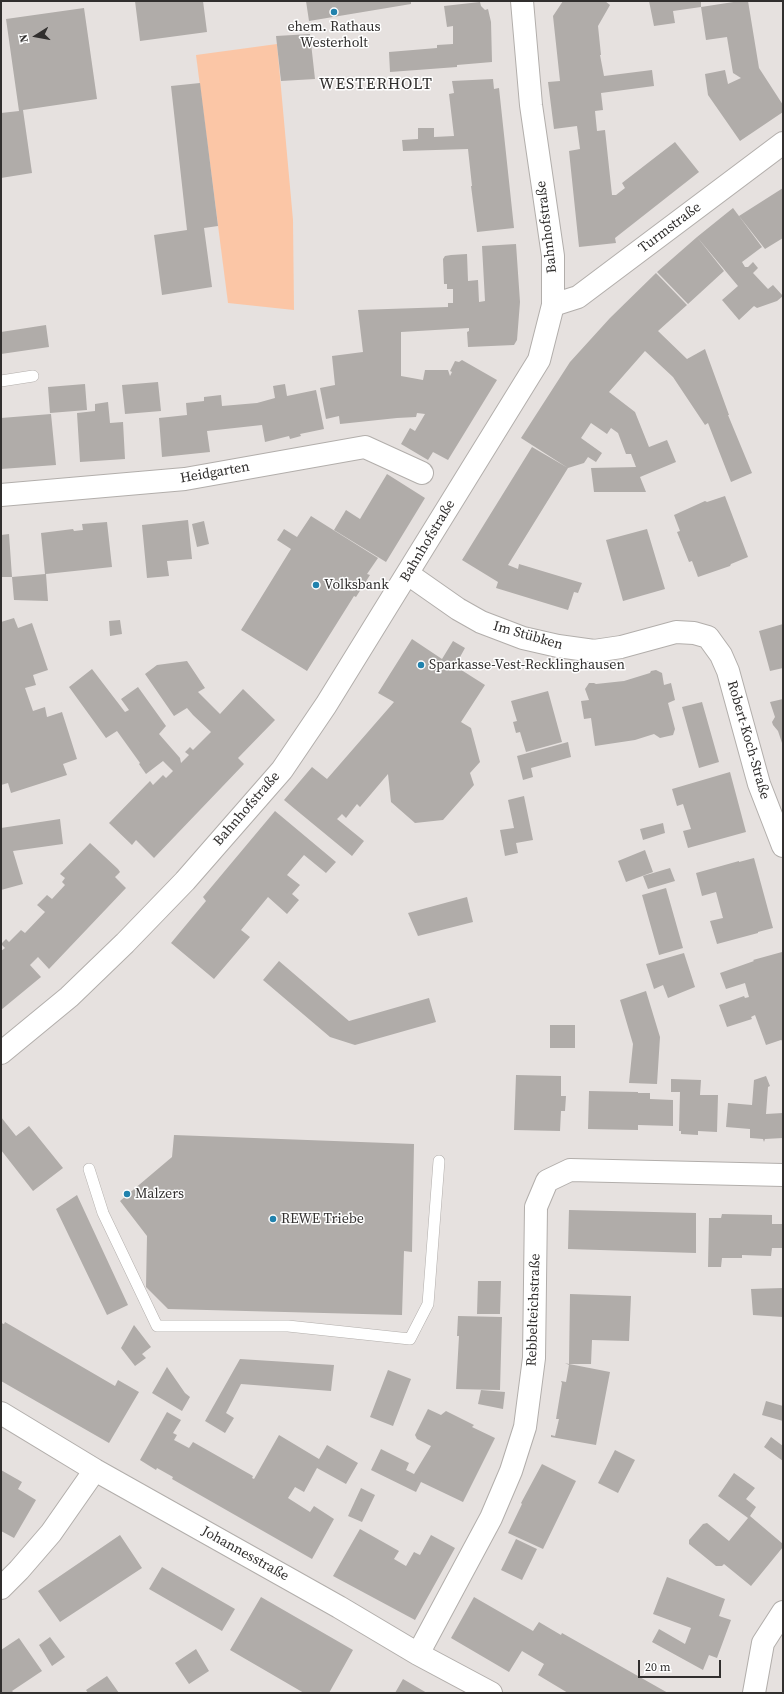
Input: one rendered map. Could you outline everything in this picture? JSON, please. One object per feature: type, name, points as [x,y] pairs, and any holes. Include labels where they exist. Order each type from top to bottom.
[{"type":"street","name":"Bahnhofstraße","points":[[1,1053],[69,997],[125,943],[185,881],[282,770],[326,705],[539,360],[553,306],[553,256],[531,105],[522,1]]},
{"type":"street","name":"Turmstraße","points":[[553,306],[578,297],[783,143]]},
{"type":"street","name":"Heidgarten","points":[[1,495],[185,479],[364,447],[422,472]]},
{"type":"street","name":"Im Stübken","points":[[408,574],[458,609],[481,622],[523,638],[558,646],[594,650],[621,647],[676,632],[694,633],[708,637]]},
{"type":"street","name":"Robert-Koch-Straße","points":[[708,637],[721,655],[728,671],[759,784],[783,846]]},
{"type":"street","name":"Rebbelteichstraße","points":[[418,1654],[491,1518],[511,1471],[525,1427],[534,1358],[536,1207],[547,1181],[570,1170],[783,1175]]},
{"type":"street","name":"Johannesstraße","points":[[1,1413],[95,1470],[339,1607],[418,1654],[491,1693]]},
{"type":"street","points":[[1,1588],[20,1570],[51,1533],[95,1470]]},
{"type":"street","points":[[754,1693],[763,1643],[783,1612]]},
{"type":"lane","points":[[1,381],[32,376]]},
{"type":"lane","points":[[89,1169],[103,1214],[157,1326],[288,1326],[410,1338],[428,1304],[439,1161]]},
{"type":"shaded area","points":[[277,44],[293,220],[294,310],[228,303],[196,55]]},
{"type":"building","points":[[135,1],[203,1],[207,32],[140,41]]},
{"type":"building","name":"ehem. Rathaus Westerholt","points":[[306,1],[411,1],[411,4],[309,21]]},
{"type":"building","points":[[563,1],[605,1],[610,5],[598,26],[600,55],[604,76],[652,70],[654,86],[601,93],[603,110],[595,111],[597,131],[605,130],[612,195],[616,195],[625,188],[622,183],[675,142],[699,172],[615,238],[616,243],[579,247],[569,151],[580,149],[577,126],[554,129],[548,82],[560,81],[553,16]]},
{"type":"building","points":[[649,1],[701,1],[701,7],[673,11],[675,23],[654,26]]},
{"type":"building","points":[[748,1],[759,68],[783,105],[783,112],[740,141],[708,95],[705,74],[725,70],[728,84],[741,78],[733,73],[727,37],[706,40],[701,7]]},
{"type":"building","points":[[480,2],[481,6],[485,10],[488,9],[491,22],[492,62],[457,65],[457,67],[390,72],[389,52],[437,48],[437,45],[453,44],[453,26],[447,27],[444,6]]},
{"type":"building","points":[[84,8],[97,99],[23,110],[32,173],[1,178],[1,113],[19,111],[6,19]]},
{"type":"building","points":[[310,34],[315,79],[281,81],[276,36]]},
{"type":"building","points":[[493,79],[494,89],[499,88],[514,228],[477,232],[468,149],[403,151],[402,140],[418,139],[418,128],[434,128],[434,137],[454,136],[449,94],[454,93],[452,81]]},
{"type":"building","points":[[200,83],[218,226],[204,228],[212,287],[162,295],[154,235],[187,230],[171,86]]},
{"type":"building","points":[[783,188],[783,238],[765,249],[739,216]]},
{"type":"building","points":[[733,208],[762,247],[742,262],[745,267],[748,267],[753,262],[758,268],[753,273],[768,289],[773,285],[783,296],[777,301],[757,308],[754,306],[739,320],[722,300],[738,286],[697,237]]},
{"type":"building","points":[[697,237],[724,271],[688,304],[657,272]]},
{"type":"building","points":[[516,244],[520,302],[517,340],[514,345],[468,347],[467,332],[469,331],[469,328],[401,332],[401,376],[423,380],[425,370],[448,370],[450,376],[452,372],[450,371],[455,361],[459,362],[462,360],[497,380],[448,460],[433,452],[428,460],[401,444],[410,428],[415,431],[425,414],[417,413],[416,417],[340,424],[339,416],[326,419],[320,388],[335,385],[332,356],[363,352],[358,310],[448,307],[448,303],[453,303],[453,289],[447,289],[447,284],[444,284],[443,259],[445,256],[451,255],[467,254],[468,281],[478,280],[479,302],[485,301],[482,246]]},
{"type":"building","points":[[656,273],[687,305],[658,331],[687,359],[705,349],[728,415],[752,473],[731,482],[708,423],[705,425],[673,377],[645,351],[609,392],[635,412],[649,447],[667,440],[676,462],[640,477],[646,492],[594,492],[591,468],[636,467],[631,454],[626,454],[618,433],[611,428],[607,434],[591,423],[581,438],[602,453],[596,462],[588,457],[584,463],[568,468],[521,438],[570,362],[610,318]]},
{"type":"building","points":[[46,325],[49,347],[1,354],[1,332]]},
{"type":"building","points":[[158,382],[161,411],[125,414],[122,385]]},
{"type":"building","points":[[85,384],[87,410],[50,413],[48,387]]},
{"type":"building","points":[[285,384],[287,396],[316,390],[324,429],[300,434],[301,436],[290,439],[289,436],[265,442],[262,425],[207,431],[210,452],[162,457],[159,418],[187,415],[186,403],[204,401],[204,397],[221,395],[222,406],[257,403],[275,398],[273,386]]},
{"type":"building","points":[[108,402],[110,423],[123,422],[125,459],[80,462],[77,413],[95,411],[95,404]]},
{"type":"building","points":[[51,414],[56,465],[1,469],[1,418]]},
{"type":"building","points":[[532,447],[568,468],[508,565],[518,569],[519,564],[582,583],[578,593],[574,592],[568,610],[496,588],[498,582],[462,560]]},
{"type":"building","points":[[387,474],[425,498],[386,562],[334,530],[346,510],[360,519]]},
{"type":"building","points":[[725,496],[748,557],[731,564],[730,566],[698,577],[692,561],[689,562],[677,532],[680,531],[674,515],[705,501],[707,502]]},
{"type":"building","name":"Volksbank","points":[[311,516],[378,558],[367,574],[370,575],[356,597],[354,596],[307,671],[241,630],[291,549],[277,540],[284,529],[297,537]]},
{"type":"building","points":[[188,520],[192,559],[167,561],[169,576],[147,578],[142,525]]},
{"type":"building","points":[[204,521],[209,544],[197,547],[192,524]]},
{"type":"building","points":[[107,522],[112,567],[46,574],[48,601],[14,600],[12,577],[45,574],[41,533],[73,529],[74,531],[83,530],[82,524]]},
{"type":"building","points":[[647,529],[665,589],[623,601],[606,540]]},
{"type":"building","points":[[9,534],[12,577],[1,577],[1,535]]},
{"type":"building","points":[[14,618],[18,628],[32,623],[48,670],[33,675],[36,685],[25,688],[33,711],[45,707],[47,717],[62,712],[77,759],[63,764],[67,775],[11,793],[8,783],[1,785],[1,622]]},
{"type":"building","points":[[120,620],[122,634],[110,636],[109,621]]},
{"type":"building","points":[[783,624],[783,668],[770,671],[759,631]]},
{"type":"building","points":[[412,639],[442,659],[453,641],[465,648],[455,666],[485,685],[461,722],[471,728],[480,762],[470,773],[474,785],[443,820],[415,823],[391,802],[388,774],[360,807],[357,804],[346,818],[342,814],[337,819],[364,841],[352,856],[284,800],[312,767],[327,779],[394,702],[378,693]]},
{"type":"building","points":[[187,661],[205,688],[198,692],[220,714],[243,689],[275,720],[238,758],[244,764],[154,858],[136,840],[132,845],[109,823],[150,781],[153,785],[163,775],[166,778],[173,771],[163,761],[146,774],[117,731],[106,738],[69,687],[92,669],[125,712],[129,710],[121,699],[138,687],[166,726],[159,734],[180,758],[181,763],[189,755],[185,752],[190,747],[193,750],[211,732],[187,708],[174,716],[145,674],[157,665]]},
{"type":"building","points":[[656,670],[662,673],[664,685],[671,683],[675,700],[668,703],[675,729],[673,735],[660,738],[654,734],[635,740],[595,746],[591,718],[584,719],[581,701],[589,700],[585,689],[589,683],[596,684],[624,681]]},
{"type":"building","points":[[548,691],[562,742],[526,752],[520,732],[516,733],[513,722],[517,721],[511,701]]},
{"type":"building","points":[[783,699],[783,746],[778,731],[772,722],[775,717],[770,702]]},
{"type":"building","points":[[702,702],[719,762],[699,768],[682,707]]},
{"type":"building","points":[[568,742],[571,757],[531,768],[533,777],[523,780],[517,756]]},
{"type":"building","points":[[730,772],[746,832],[688,848],[683,831],[691,829],[683,804],[677,806],[672,789]]},
{"type":"building","points":[[524,796],[533,840],[516,843],[518,853],[505,856],[500,830],[514,828],[508,800]]},
{"type":"building","points":[[275,811],[336,862],[326,873],[304,855],[287,875],[300,885],[292,894],[299,900],[287,914],[268,897],[241,930],[250,937],[214,979],[171,943],[206,901],[203,897]]},
{"type":"building","points":[[60,819],[63,844],[13,851],[23,884],[1,890],[1,828]]},
{"type":"building","points":[[663,823],[665,833],[643,840],[640,829]]},
{"type":"building","points":[[90,843],[118,869],[120,872],[115,877],[126,888],[49,969],[38,957],[30,965],[41,977],[1,1010],[1,951],[5,948],[1,944],[6,939],[9,942],[21,930],[25,933],[45,912],[37,905],[47,895],[52,899],[65,885],[62,882],[65,878],[60,874]]},
{"type":"building","points":[[645,850],[653,872],[626,882],[618,861]]},
{"type":"building","points":[[754,858],[773,928],[717,944],[710,921],[723,918],[716,892],[702,896],[696,873]]},
{"type":"building","points":[[670,868],[675,881],[648,889],[643,876]]},
{"type":"building","points":[[666,888],[683,948],[659,955],[642,895]]},
{"type":"building","points":[[467,897],[473,922],[418,936],[408,913]]},
{"type":"building","points":[[782,952],[783,1041],[781,1040],[766,1045],[755,1015],[751,1017],[752,1019],[727,1027],[719,1005],[744,996],[745,998],[749,997],[745,983],[726,989],[720,973],[754,961],[753,960]]},
{"type":"building","points":[[684,953],[695,987],[668,998],[663,985],[654,989],[646,964]]},
{"type":"building","points":[[279,961],[349,1021],[429,998],[436,1022],[355,1045],[330,1037],[263,980]]},
{"type":"building","points":[[646,991],[660,1037],[657,1084],[629,1083],[633,1044],[620,1000]]},
{"type":"building","points":[[550,1025],[575,1025],[575,1048],[550,1048]]},
{"type":"building","points":[[516,1075],[561,1076],[561,1096],[566,1096],[565,1111],[561,1111],[560,1131],[514,1130]]},
{"type":"building","points":[[766,1076],[770,1086],[768,1087],[766,1114],[783,1113],[783,1138],[765,1139],[764,1142],[763,1139],[750,1138],[750,1129],[726,1127],[728,1103],[752,1105],[754,1080]]},
{"type":"building","points":[[671,1079],[701,1080],[700,1095],[718,1095],[717,1132],[698,1131],[698,1135],[681,1134],[681,1131],[679,1131],[680,1092],[671,1092]]},
{"type":"building","points":[[589,1091],[650,1093],[650,1099],[673,1100],[673,1126],[638,1125],[638,1130],[588,1129]]},
{"type":"building","points":[[1,1117],[16,1136],[29,1126],[63,1168],[33,1191],[1,1150]]},
{"type":"building","name":"REWE Triebe","points":[[174,1135],[414,1144],[412,1252],[404,1251],[402,1315],[168,1309],[146,1287],[147,1236],[120,1201],[172,1157]]},
{"type":"building","points":[[77,1195],[128,1305],[107,1315],[56,1209]]},
{"type":"building","points":[[569,1210],[696,1213],[696,1253],[568,1249]]},
{"type":"building","points":[[722,1214],[772,1215],[772,1224],[783,1224],[783,1248],[772,1248],[771,1256],[742,1255],[742,1258],[722,1258],[721,1267],[708,1267],[709,1218],[721,1218]]},
{"type":"building","points":[[478,1281],[501,1281],[500,1314],[477,1314]]},
{"type":"building","points":[[783,1288],[783,1317],[753,1315],[751,1289]]},
{"type":"building","points":[[570,1294],[631,1296],[629,1341],[592,1340],[591,1364],[569,1364]]},
{"type":"building","points":[[458,1316],[502,1317],[500,1390],[456,1389],[459,1336],[457,1336]]},
{"type":"building","points":[[5,1322],[115,1386],[118,1380],[139,1392],[109,1443],[1,1381],[1,1323],[4,1324]]},
{"type":"building","points":[[134,1325],[151,1347],[142,1354],[146,1358],[135,1366],[121,1348]]},
{"type":"building","points":[[240,1359],[334,1365],[331,1391],[241,1384],[226,1413],[234,1418],[225,1433],[205,1421]]},
{"type":"building","points":[[565,1363],[610,1372],[596,1445],[551,1437],[551,1435],[555,1436],[559,1419],[556,1419],[562,1383],[561,1381],[566,1382],[569,1365]]},
{"type":"building","points":[[167,1367],[185,1393],[190,1397],[182,1411],[152,1393]]},
{"type":"building","points":[[388,1370],[411,1379],[393,1426],[370,1417]]},
{"type":"building","points":[[481,1390],[505,1392],[503,1409],[478,1404]]},
{"type":"building","points":[[766,1401],[783,1406],[783,1421],[762,1415]]},
{"type":"building","points":[[428,1409],[441,1415],[446,1411],[474,1425],[472,1427],[495,1438],[463,1502],[421,1482],[416,1492],[371,1470],[381,1449],[409,1463],[406,1470],[414,1474],[431,1446],[417,1439],[415,1435]]},
{"type":"building","points":[[167,1412],[181,1420],[173,1433],[177,1435],[174,1440],[189,1448],[193,1442],[253,1476],[252,1478],[254,1479],[279,1435],[319,1459],[327,1445],[358,1463],[346,1484],[317,1468],[304,1492],[295,1487],[288,1498],[310,1512],[314,1506],[334,1519],[312,1559],[172,1479],[173,1477],[157,1468],[156,1470],[140,1460]]},
{"type":"building","points":[[771,1437],[783,1446],[783,1461],[764,1447]]},
{"type":"building","points":[[615,1450],[635,1460],[618,1493],[598,1483]]},
{"type":"building","points":[[542,1464],[576,1481],[543,1549],[508,1533],[522,1504],[521,1503]]},
{"type":"building","points":[[1,1470],[22,1482],[18,1489],[36,1500],[14,1538],[1,1531]]},
{"type":"building","points":[[734,1473],[755,1488],[746,1499],[756,1507],[750,1516],[783,1544],[783,1547],[751,1586],[724,1564],[722,1566],[716,1566],[689,1544],[689,1540],[703,1524],[707,1523],[729,1541],[748,1518],[718,1496]]},
{"type":"building","points":[[361,1488],[375,1495],[362,1522],[348,1516]]},
{"type":"building","points":[[360,1529],[399,1551],[394,1559],[406,1566],[414,1552],[420,1555],[431,1535],[455,1548],[415,1620],[333,1576]]},
{"type":"building","points":[[120,1535],[142,1568],[60,1622],[38,1591]]},
{"type":"building","points":[[516,1539],[537,1549],[522,1580],[501,1570]]},
{"type":"building","points":[[162,1567],[235,1609],[222,1631],[149,1589]]},
{"type":"building","points":[[667,1577],[725,1599],[719,1616],[731,1620],[717,1658],[709,1655],[703,1670],[652,1642],[659,1629],[685,1644],[691,1628],[653,1614]]},
{"type":"building","points":[[261,1597],[353,1650],[329,1693],[304,1693],[230,1650]]},
{"type":"building","points":[[474,1597],[533,1631],[539,1622],[561,1635],[562,1633],[668,1693],[568,1693],[538,1675],[544,1664],[522,1651],[509,1672],[451,1638]]},
{"type":"building","points":[[50,1637],[65,1657],[52,1666],[39,1645]]},
{"type":"building","points":[[19,1638],[42,1671],[12,1691],[14,1693],[1,1693],[1,1650]]},
{"type":"building","points":[[196,1649],[209,1671],[189,1684],[175,1663]]},
{"type":"building","points":[[107,1676],[119,1693],[88,1693],[86,1690]]},
{"type":"building","points":[[403,1679],[427,1693],[395,1693]]},
{"type":"place","name":"ehem. Rathaus Westerholt","points":[[334,12]]},
{"type":"place","name":"Volksbank","points":[[316,585]]},
{"type":"place","name":"Sparkasse-Vest-Recklinghausen","points":[[421,665]]},
{"type":"place","name":"Malzers","points":[[127,1194]]},
{"type":"place","name":"REWE Triebe","points":[[273,1219]]},
{"type":"district","name":"WESTERHOLT","points":[[376,85]]}]
